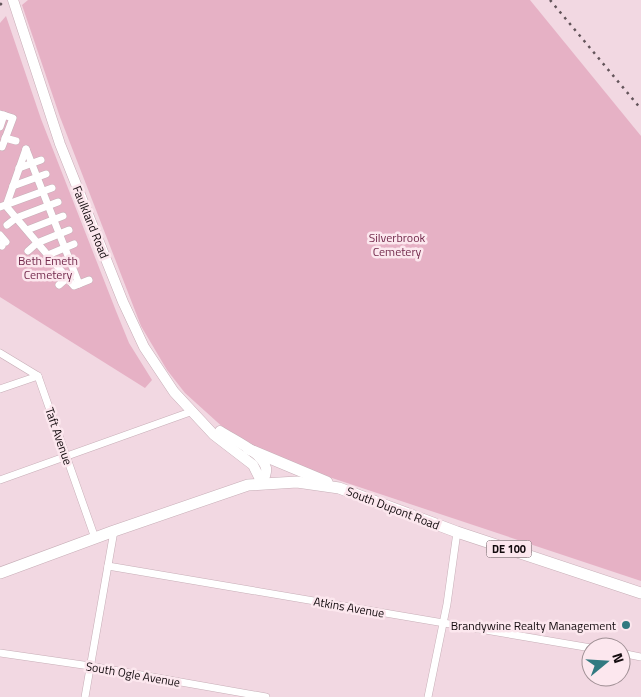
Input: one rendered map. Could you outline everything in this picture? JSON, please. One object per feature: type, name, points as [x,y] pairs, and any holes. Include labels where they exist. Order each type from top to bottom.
[{"type":"main road","name":"Faulkland Road","points":[[13,0],[60,144],[132,323],[159,371],[214,435],[253,464],[262,483]]},
{"type":"main road","name":"Faulkland Road","points":[[206,424],[255,454],[266,468],[262,483]]},
{"type":"main road","points":[[248,449],[339,488]]},
{"type":"main road","name":"South Dupont Road","points":[[0,573],[114,531],[241,488],[262,483],[297,482],[339,488],[457,532],[641,593]]},
{"type":"street","points":[[0,146],[2,146],[3,132],[2,114]]},
{"type":"street","points":[[3,132],[16,141]]},
{"type":"street","points":[[3,206],[13,186],[26,149],[79,284]]},
{"type":"street","points":[[19,168],[41,160]]},
{"type":"street","points":[[13,186],[46,174]]},
{"type":"street","points":[[3,206],[52,188]]},
{"type":"street","points":[[6,225],[16,218],[58,202]]},
{"type":"street","points":[[3,206],[27,230],[74,286],[89,280]]},
{"type":"street","points":[[27,230],[63,216]]},
{"type":"street","points":[[28,251],[37,243],[69,230]]},
{"type":"street","points":[[0,235],[3,244]]},
{"type":"street","points":[[48,255],[74,244]]},
{"type":"street","points":[[58,267],[71,262]]},
{"type":"street","points":[[59,286],[67,278]]},
{"type":"street","points":[[0,353],[38,376]]},
{"type":"street","points":[[0,389],[38,376]]},
{"type":"street","name":"Taft Avenue","points":[[38,376],[95,538]]},
{"type":"street","points":[[0,480],[193,411]]},
{"type":"street","points":[[85,697],[114,531]]},
{"type":"street","points":[[428,697],[441,623],[447,604],[457,532]]},
{"type":"street","name":"Atkins Avenue","points":[[108,566],[581,646]]},
{"type":"street","name":"South Ogle Avenue","points":[[0,653],[90,666],[266,697]]},
{"type":"green space","name":"Silverbrook Cemetery","points":[[28,0],[530,0],[641,136],[641,581],[284,462],[226,430],[185,393],[167,370],[141,326],[60,117],[22,5]]},
{"type":"green space","name":"Beth Emeth Cemetery","points":[[6,16],[41,119],[116,311],[129,343],[152,380],[145,388],[0,297],[0,23]]},
{"type":"railway","points":[[0,5],[5,0]]},
{"type":"railway","points":[[550,0],[641,109]]},
{"type":"place","name":"Brandywine Realty Management","points":[[626,625]]}]
